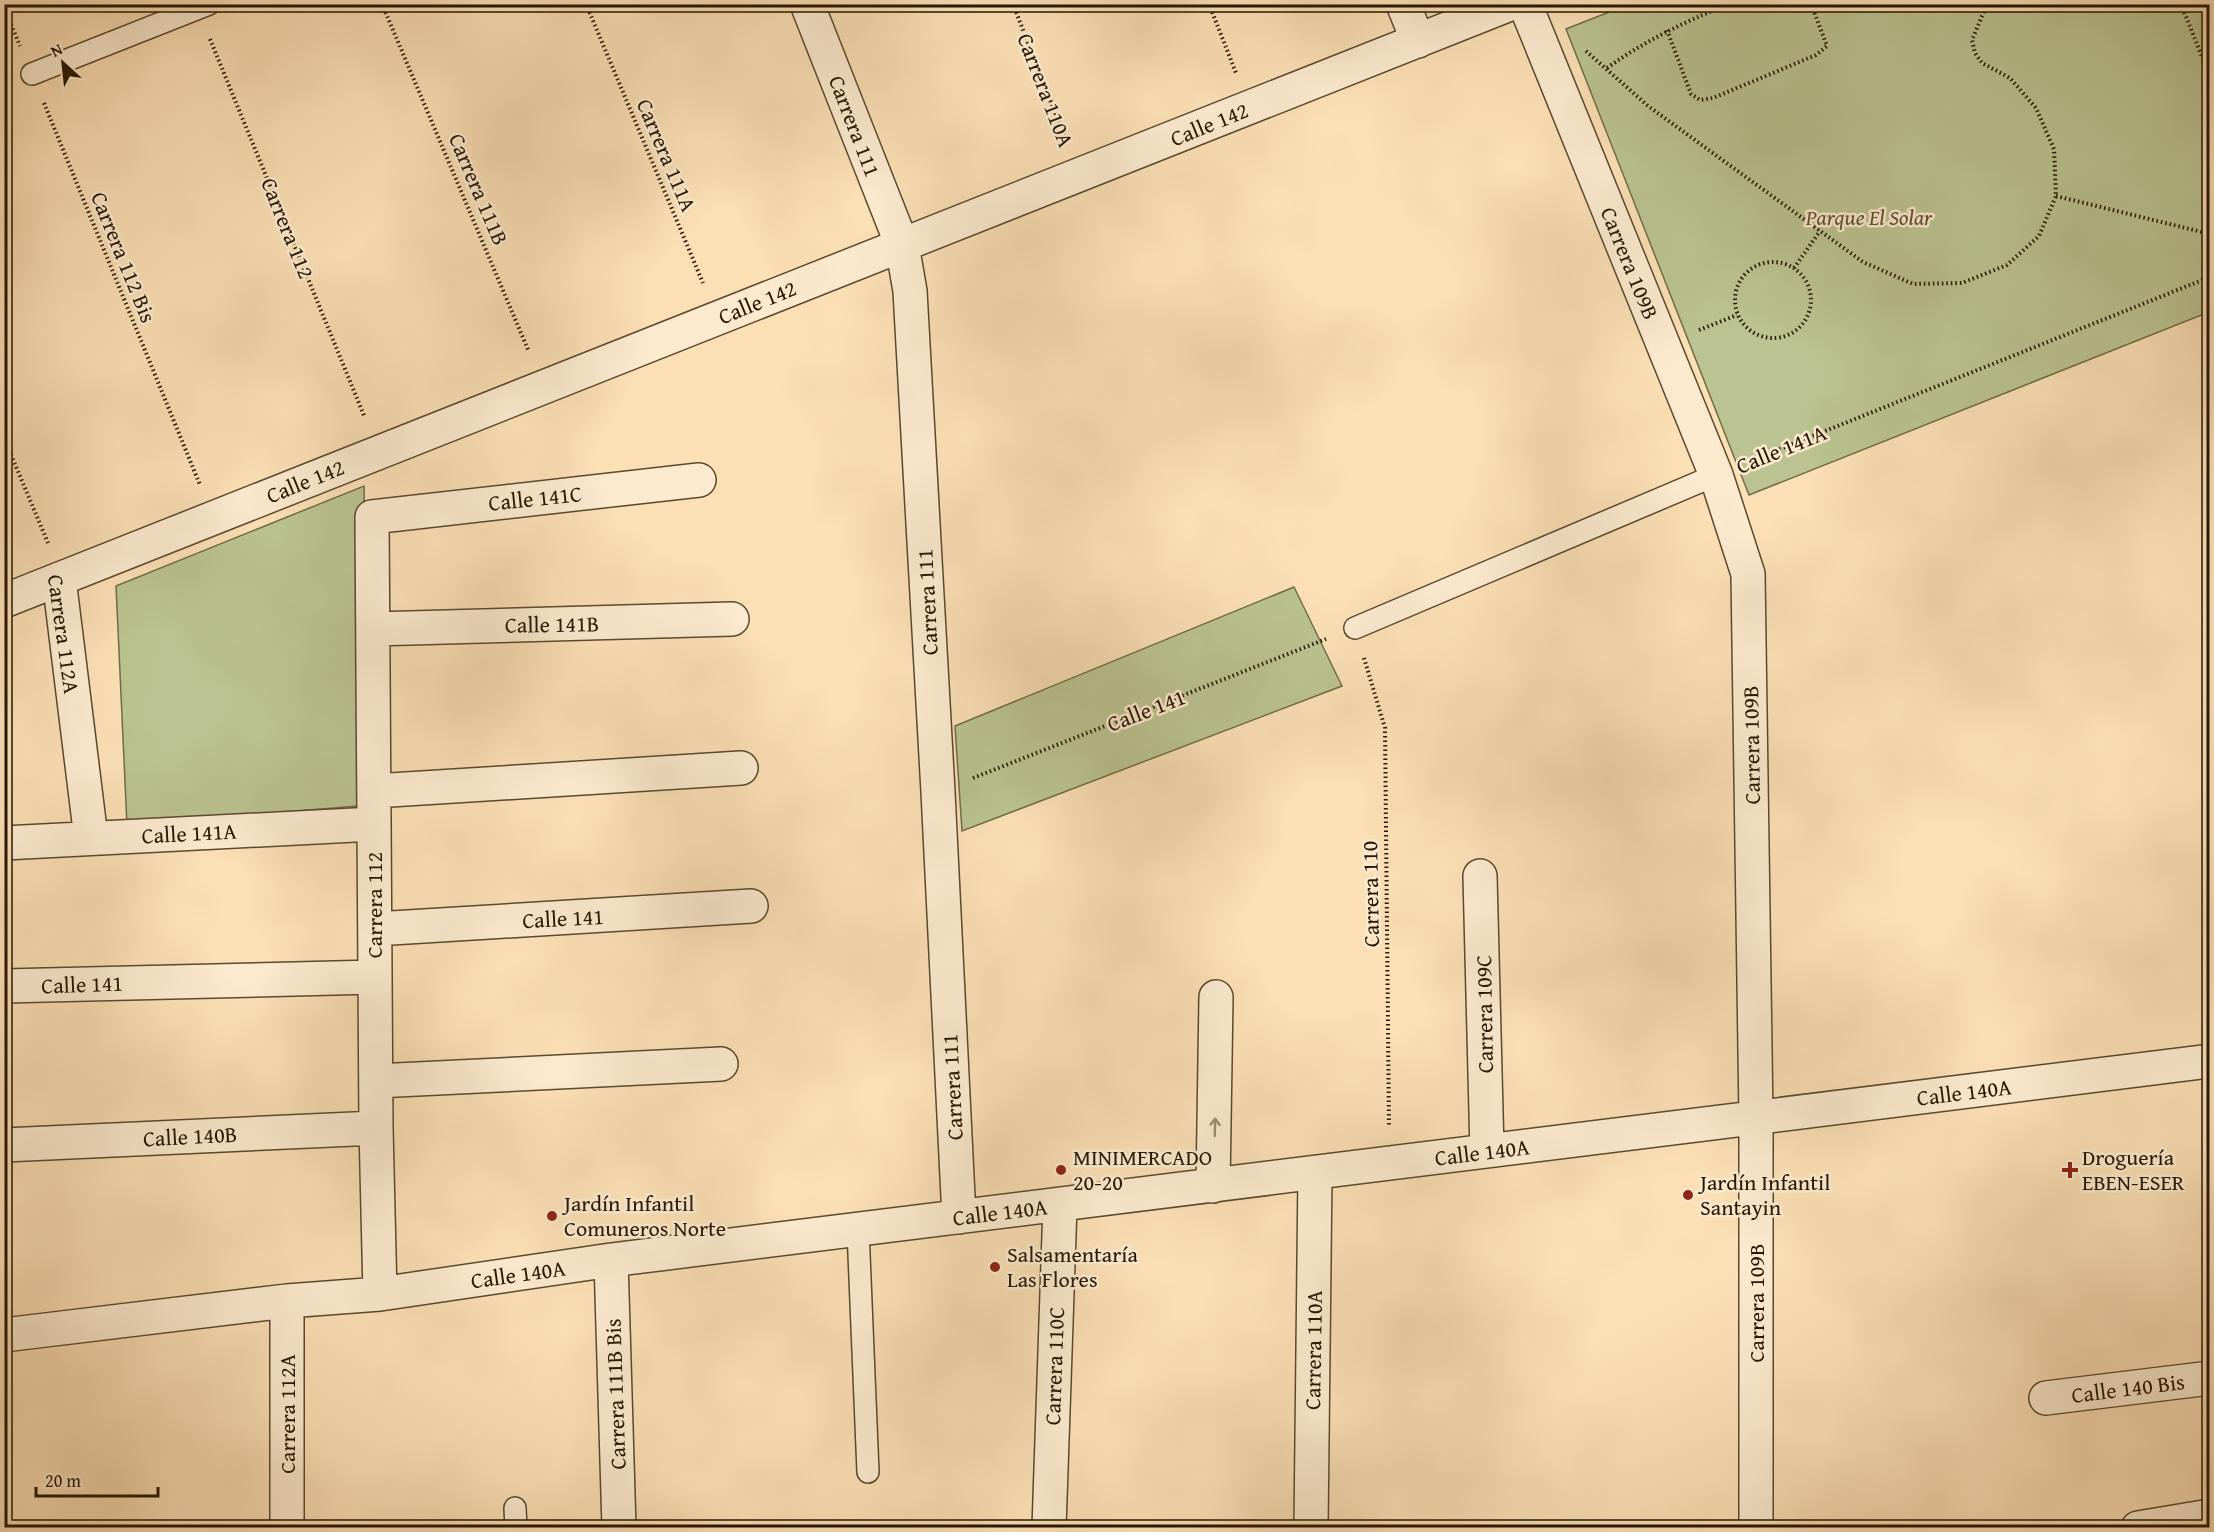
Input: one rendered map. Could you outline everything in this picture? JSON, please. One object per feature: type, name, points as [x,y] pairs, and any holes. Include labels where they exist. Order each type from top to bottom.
[{"type":"street","name":"Carrera 111","points":[[807,4],[902,245],[910,291],[959,1217]]},
{"type":"street","points":[[1403,4],[1418,41]]},
{"type":"street","name":"Calle 142","points":[[4,601],[1510,4]]},
{"type":"street","name":"Carrera 109B","points":[[1525,4],[1716,475],[1748,574],[1756,1118],[1756,1527]]},
{"type":"street","name":"Calle 141C","points":[[372,516],[699,480]]},
{"type":"street","name":"Carrera 112","points":[[372,516],[376,1128],[380,1294]]},
{"type":"street","name":"Carrera 112A","points":[[59,579],[91,838]]},
{"type":"street","name":"Calle 141B","points":[[373,629],[732,619]]},
{"type":"street","points":[[374,791],[741,768]]},
{"type":"street","name":"Calle 141A","points":[[4,843],[374,824]]},
{"type":"street","name":"Carrera 109C","points":[[1480,876],[1487,1151]]},
{"type":"street","name":"Calle 141","points":[[375,929],[751,906]]},
{"type":"street","name":"Calle 141","points":[[4,986],[375,976]]},
{"type":"street","points":[[1213,1186],[1216,997]]},
{"type":"street","name":"Calle 140A","points":[[4,1335],[287,1301],[380,1294],[611,1260],[2210,1061]]},
{"type":"street","points":[[376,1081],[721,1064]]},
{"type":"street","name":"Calle 140B","points":[[4,1145],[376,1128]]},
{"type":"street","name":"Carrera 110A","points":[[1311,1527],[1315,1173]]},
{"type":"street","name":"Carrera 110C","points":[[1049,1527],[1060,1204]]},
{"type":"street","name":"Carrera 111B Bis","points":[[611,1260],[619,1527]]},
{"type":"street","name":"Carrera 112A","points":[[287,1301],[287,1527]]},
{"type":"street","name":"Calle 140 Bis","points":[[2046,1398],[2210,1378]]},
{"type":"street","points":[[2138,1527],[2210,1516]]},
{"type":"lane","points":[[32,74],[203,7]]},
{"type":"lane","name":"Calle 141A","points":[[1354,628],[1716,475]]},
{"type":"lane","points":[[858,1230],[868,1472]]},
{"type":"path","name":"Carrera 111B","points":[[382,4],[544,387]]},
{"type":"path","name":"Carrera 111A","points":[[586,4],[718,318]]},
{"type":"path","name":"Carrera 110A","points":[[1013,4],[1079,175]]},
{"type":"path","points":[[1209,4],[1250,107]]},
{"type":"path","points":[[1607,68],[1667,30],[1728,4]]},
{"type":"path","points":[[1667,30],[1691,94],[1700,100],[1713,98],[1816,55],[1827,46],[1811,4]]},
{"type":"path","points":[[1581,47],[1648,106],[1863,262],[1913,284],[1962,283],[2007,265],[2039,236],[2056,196],[2054,149],[2036,108],[2010,78],[1982,63],[1975,53],[1972,40],[1987,4]]},
{"type":"path","points":[[2181,4],[2210,77]]},
{"type":"path","name":"Carrera 112","points":[[203,7],[379,452]]},
{"type":"path","name":"Carrera 112 Bis","points":[[4,8],[214,518]]},
{"type":"path","points":[[2056,196],[2210,234]]},
{"type":"path","points":[[1794,268],[1820,231]]},
{"type":"path","points":[[1775,261],[1794,268],[1807,283],[1811,302],[1804,321],[1789,335],[1769,338],[1750,331],[1737,315],[1734,296],[1741,278],[1756,265],[1775,261]]},
{"type":"path","name":"Calle 141A","points":[[1716,475],[2210,277]]},
{"type":"path","name":"Carrera 112A","points":[[4,438],[50,547],[59,579]]},
{"type":"path","name":"Calle 141","points":[[938,792],[1354,628]]},
{"type":"path","name":"Carrera 110","points":[[1354,628],[1385,728],[1390,1164]]},
{"type":"green space","name":"Parque El Solar","points":[[1627,5],[2209,5],[2209,312],[1749,495],[1566,29]]},
{"type":"green space","points":[[364,486],[370,805],[127,825],[116,586]]},
{"type":"green space","points":[[1294,587],[1342,686],[962,831],[955,726]]},
{"type":"place","name":"MINIMERCADO 20-20","points":[[1061,1170]]},
{"type":"place","name":"Droguería EBEN-ESER","points":[[2070,1170]]},
{"type":"place","name":"Jardín Infantil Santayin","points":[[1688,1195]]},
{"type":"place","name":"Jardín Infantil Comuneros Norte","points":[[552,1216]]},
{"type":"place","name":"Salsamentaría Las Flores","points":[[995,1267]]}]
